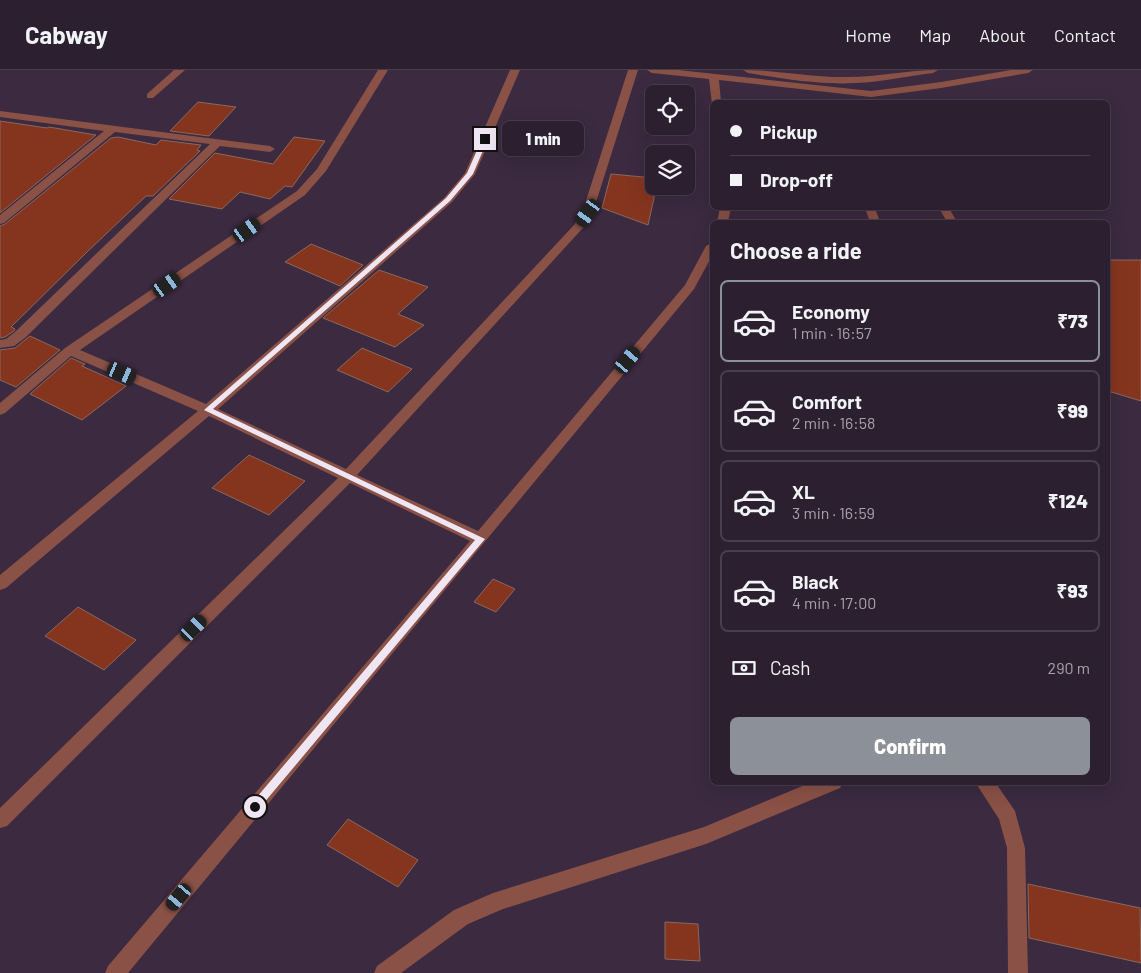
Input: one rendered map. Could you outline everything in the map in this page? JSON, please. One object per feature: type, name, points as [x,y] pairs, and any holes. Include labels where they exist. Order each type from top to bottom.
[{"type":"street","points":[[150,96],[180,70]]},
{"type":"street","points":[[0,410],[70,351],[301,193],[320,171],[383,70]]},
{"type":"street","points":[[0,584],[208,410],[461,186],[470,174],[515,70]]},
{"type":"street","points":[[0,820],[347,478],[578,227],[588,213],[633,70]]},
{"type":"street","points":[[652,70],[871,94],[941,85],[1028,70]]},
{"type":"street","points":[[748,70],[783,76],[857,80],[933,70]]},
{"type":"street","points":[[879,76],[890,100]]},
{"type":"street","points":[[714,78],[716,100]]},
{"type":"street","points":[[0,114],[270,149]]},
{"type":"street","points":[[0,222],[114,128]]},
{"type":"street","points":[[0,344],[9,343],[20,335],[219,141]]},
{"type":"street","points":[[115,973],[690,286],[710,250]]},
{"type":"street","points":[[70,351],[208,410],[347,478],[480,539]]},
{"type":"street","points":[[384,973],[461,917],[500,900],[706,835],[827,785]]},
{"type":"street","points":[[986,785],[1008,817],[1016,848],[1018,973]]},
{"type":"building","points":[[198,102],[236,107],[209,136],[170,131]]},
{"type":"building","points":[[0,121],[49,127],[96,135],[0,213]]},
{"type":"building","points":[[118,137],[156,145],[161,140],[201,145],[197,150],[200,151],[153,196],[146,196],[11,327],[15,329],[14,331],[0,338],[0,226],[5,224],[111,138]]},
{"type":"building","points":[[294,137],[325,141],[292,187],[285,186],[270,199],[240,192],[222,209],[169,199],[215,153],[273,164]]},
{"type":"building","points":[[611,174],[645,177],[645,195],[654,195],[648,225],[602,208]]},
{"type":"building","points":[[311,244],[363,265],[340,286],[285,262]]},
{"type":"building","points":[[1110,260],[1141,260],[1141,401],[1110,392]]},
{"type":"building","points":[[379,270],[428,287],[398,314],[424,325],[395,347],[323,318]]},
{"type":"building","points":[[30,336],[60,350],[16,387],[0,380],[0,350],[15,348]]},
{"type":"building","points":[[362,348],[412,369],[388,392],[337,370]]},
{"type":"building","points":[[71,358],[85,364],[82,366],[126,386],[82,420],[30,394]]},
{"type":"building","points":[[249,455],[305,481],[269,515],[212,488]]},
{"type":"building","points":[[493,579],[515,589],[496,612],[474,602]]},
{"type":"building","points":[[78,607],[136,640],[104,670],[45,636]]},
{"type":"building","points":[[348,819],[418,860],[398,887],[327,845]]},
{"type":"building","points":[[1028,884],[1140,908],[1141,963],[1029,938]]},
{"type":"building","points":[[665,922],[698,924],[700,961],[665,959]]},
{"type":"route","points":[[255,807],[480,539],[347,478],[208,410],[448,200],[470,174],[485,139]]}]
